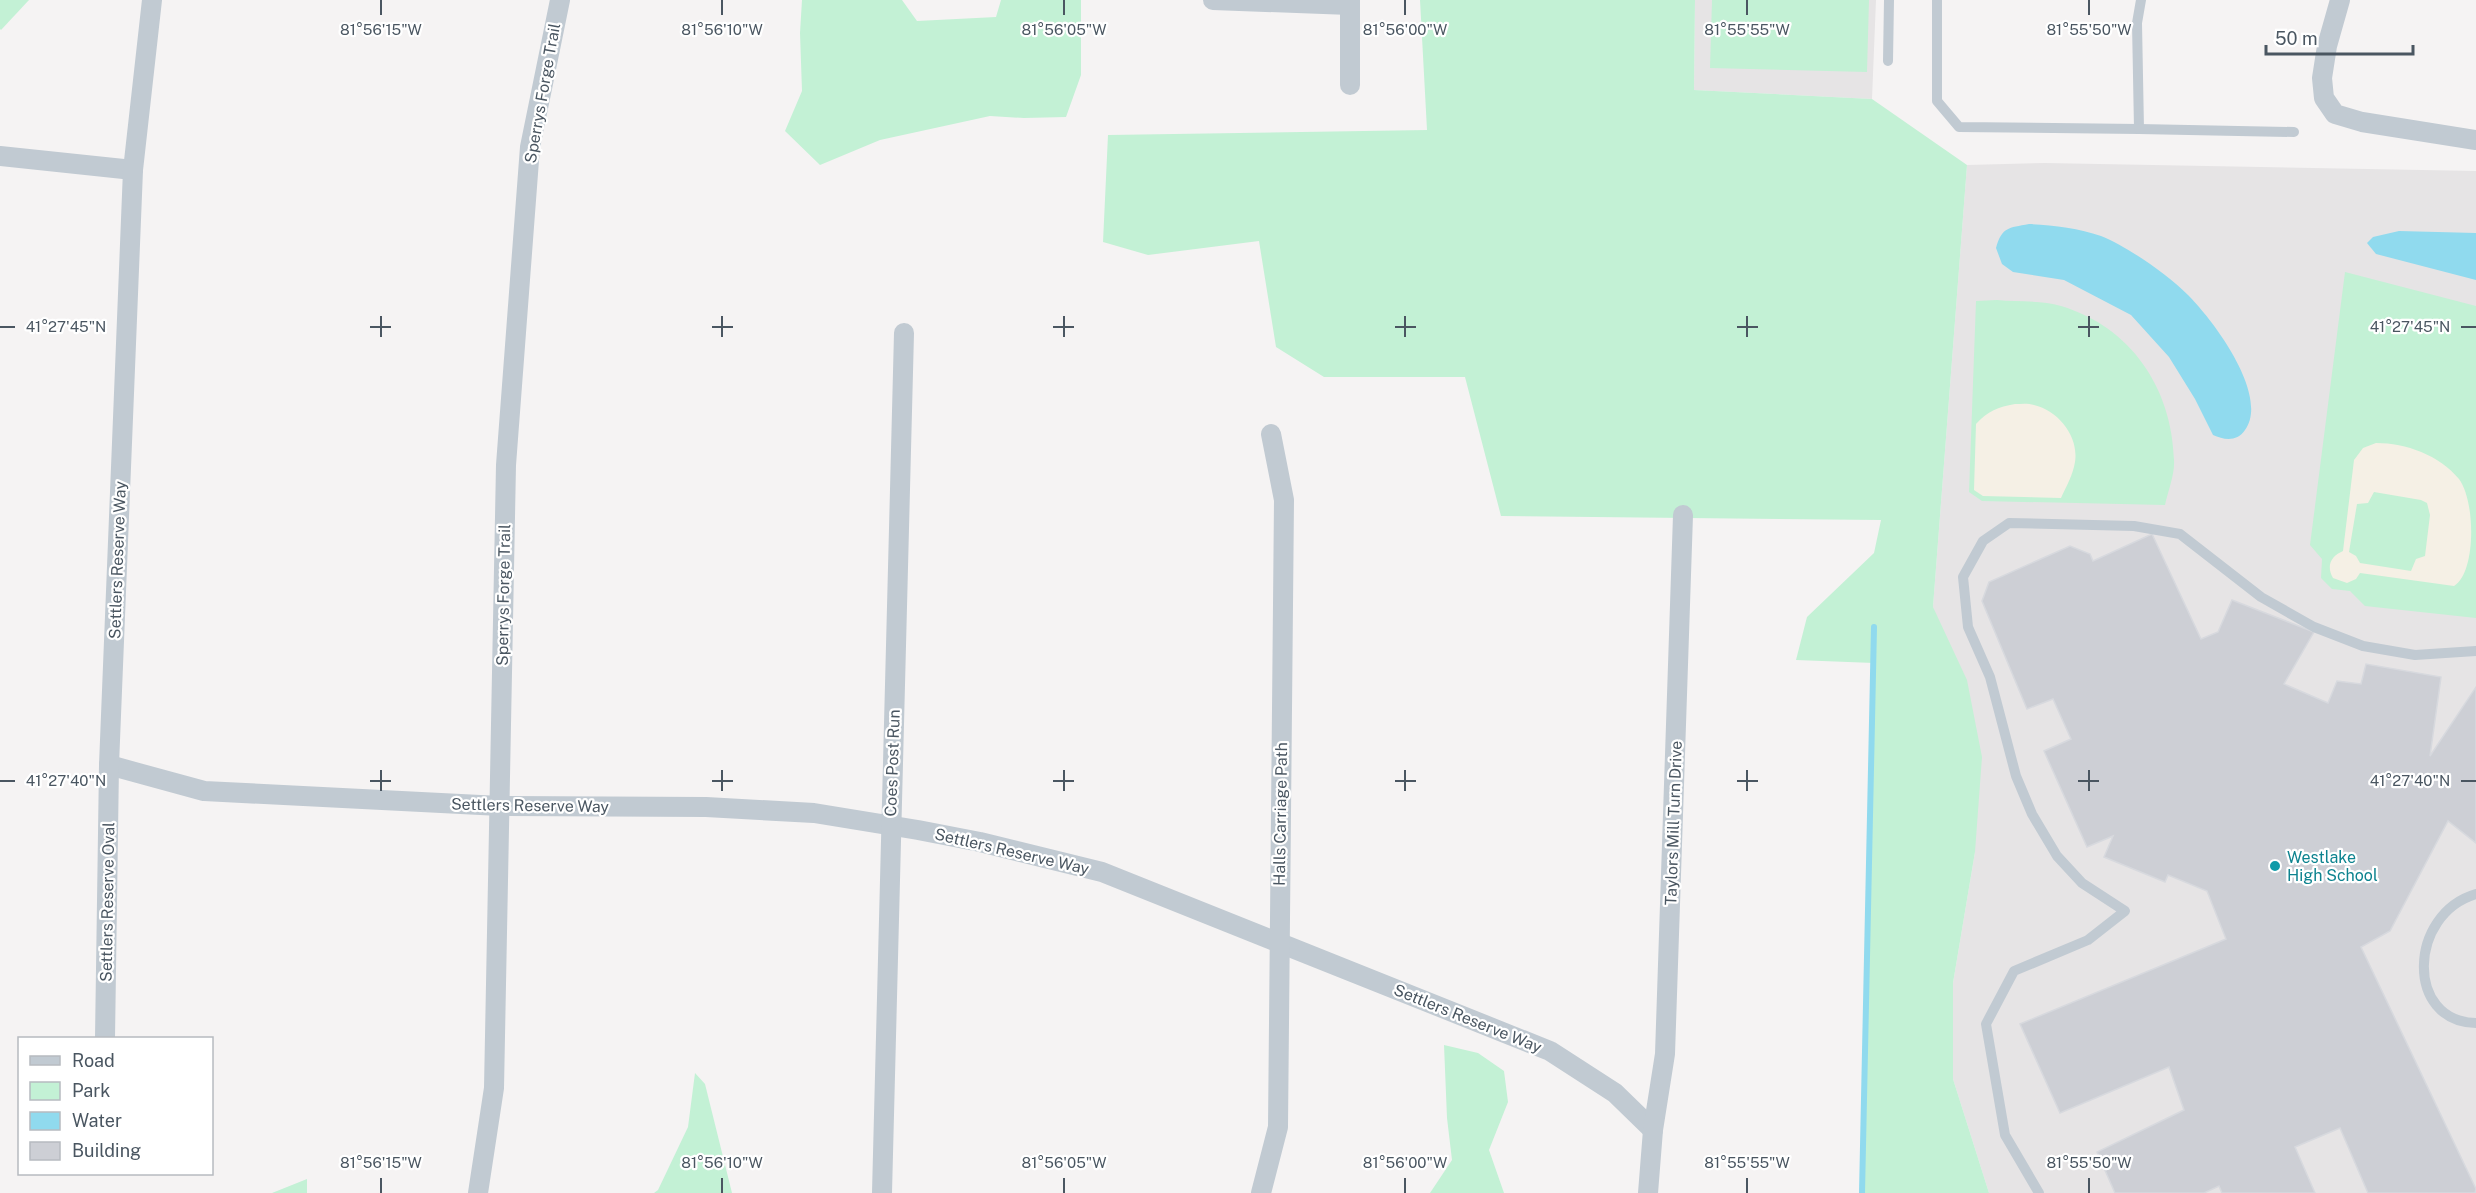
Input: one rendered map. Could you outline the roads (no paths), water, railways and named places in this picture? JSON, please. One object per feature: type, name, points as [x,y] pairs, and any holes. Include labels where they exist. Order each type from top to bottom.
[{"type":"street","name":"Settlers Reserve Way","points":[[152,0],[133,170],[109,765],[204,791],[500,806],[717,808],[814,813],[890,824],[980,842],[1102,872],[1550,1051],[1615,1093],[1653,1130]]},
{"type":"street","name":"Sperrys Forge Trail","points":[[478,1193],[494,1088],[508,429],[530,147],[560,0]]},
{"type":"street","points":[[1213,0],[1350,2],[1350,85]]},
{"type":"street","points":[[2340,0],[2327,46],[2322,78],[2324,98],[2335,114],[2362,122],[2476,140]]},
{"type":"street","points":[[0,156],[133,170]]},
{"type":"street","name":"Coes Post Run","points":[[882,1193],[904,333]]},
{"type":"street","name":"Halls Carriage Path","points":[[1261,1193],[1278,1127],[1284,500],[1271,434]]},
{"type":"street","name":"Taylors Mill Turn Drive","points":[[1648,1193],[1653,1130],[1665,1054],[1683,515]]},
{"type":"street","name":"Settlers Reserve Oval","points":[[105,1037],[109,765]]},
{"type":"lane","points":[[1888,61],[1889,0]]},
{"type":"lane","points":[[1937,0],[1937,101],[1959,127],[2294,132]]},
{"type":"lane","points":[[2139,129],[2137,23],[2141,0]]},
{"type":"lane","points":[[2039,1193],[2005,1135],[1986,1024],[2014,971],[2088,940],[2125,911],[2082,883],[2057,856],[2016,776],[1990,677],[1968,627],[1963,577],[1983,541],[2009,523],[2134,526],[2180,534],[2261,597],[2314,627],[2363,646],[2415,655],[2476,651]]},
{"type":"lane","points":[[2476,894],[2457,903],[2440,918],[2428,935],[2423,955],[2430,995],[2445,1013],[2465,1023],[2476,1023]]},
{"type":"water","points":[[2029,224],[2065,227],[2101,236],[2147,262],[2188,295],[2224,339],[2245,378],[2251,415],[2242,434],[2230,439],[2213,435],[2195,399],[2169,357],[2131,315],[2064,280],[2013,272],[2002,264],[1996,248],[2001,236],[2011,228]]},
{"type":"water","points":[[2399,231],[2476,233],[2476,280],[2376,254],[2367,243],[2373,237]]},
{"type":"waterway","points":[[1862,1193],[1874,627]]},
{"type":"place","name":"Westlake High School","points":[[2275,866]]}]
